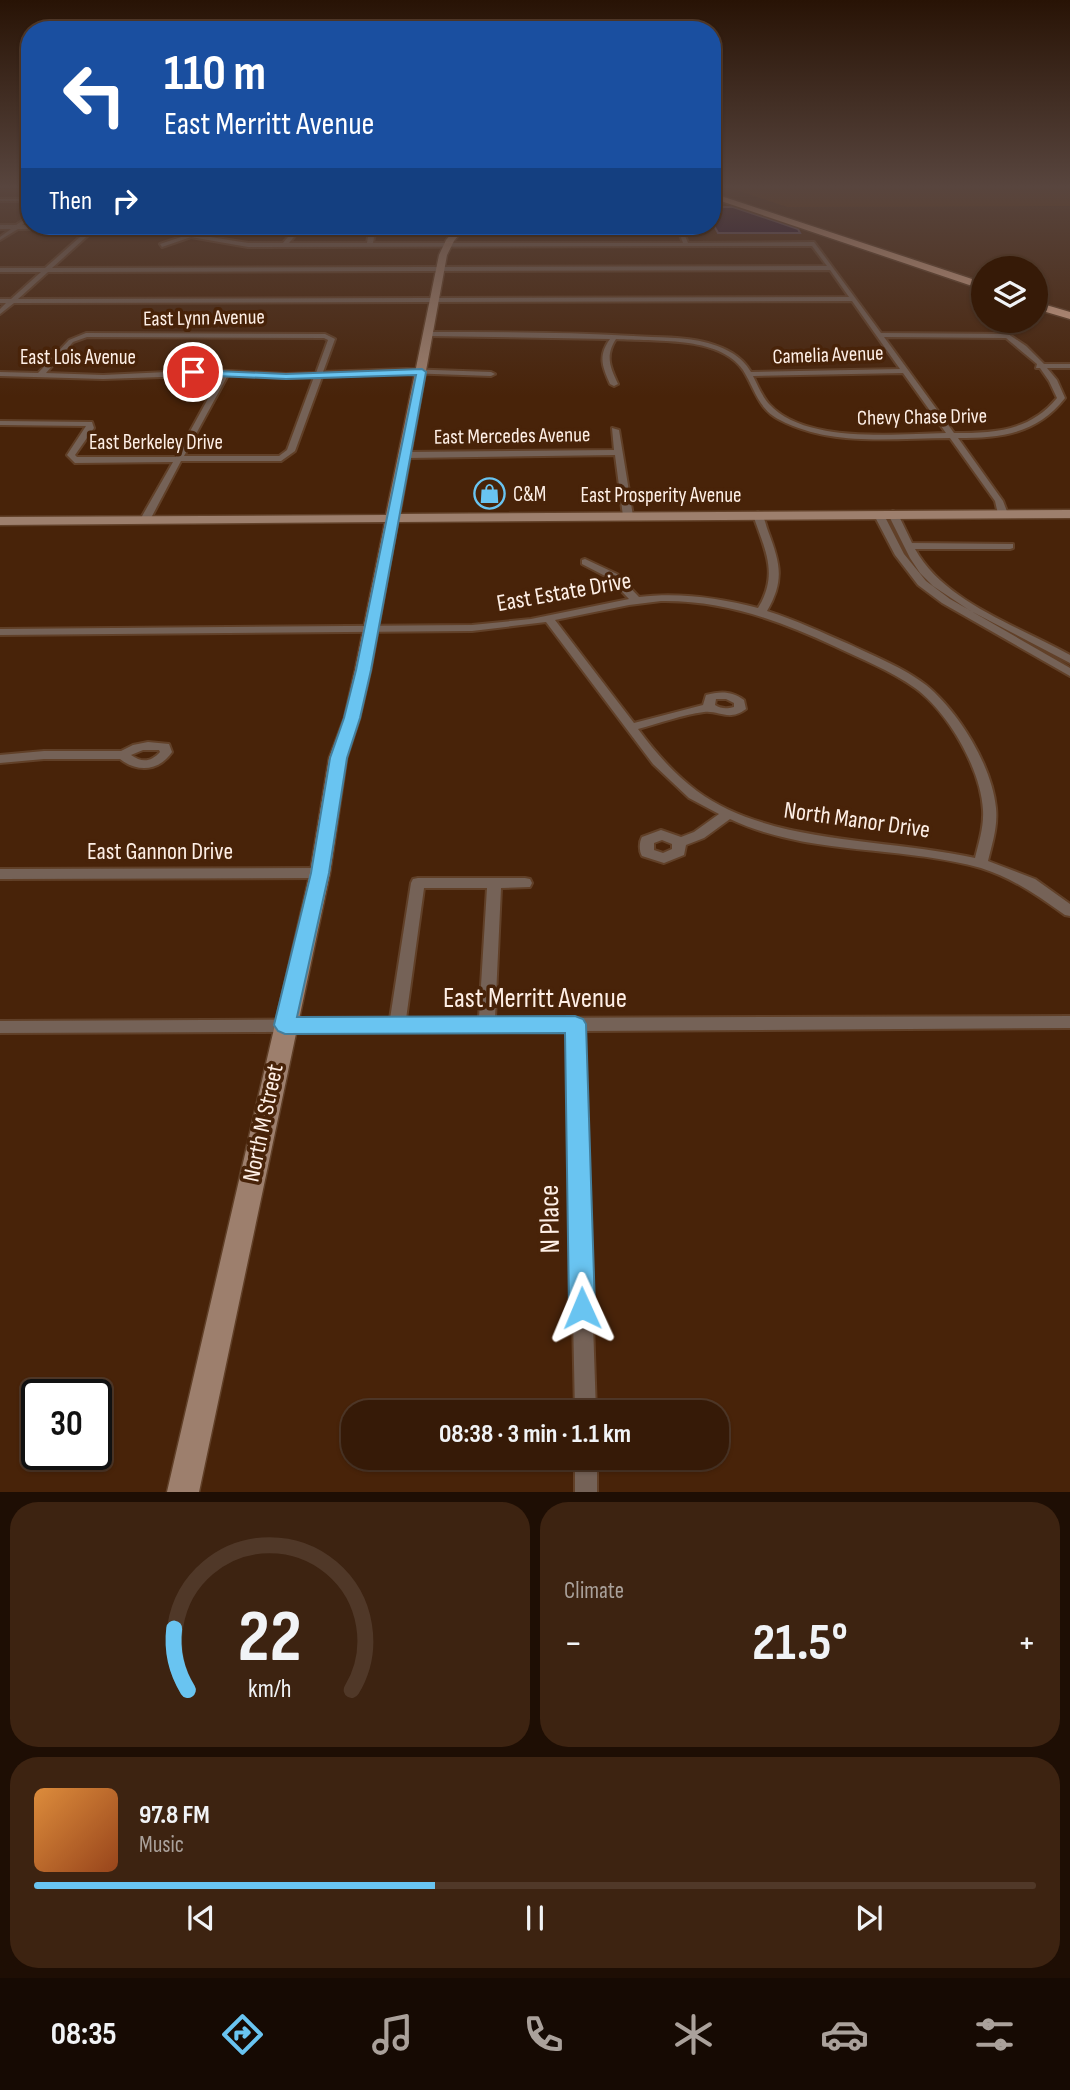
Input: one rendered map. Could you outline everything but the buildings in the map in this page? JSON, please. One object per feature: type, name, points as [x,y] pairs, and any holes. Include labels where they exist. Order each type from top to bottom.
[{"type":"highway","points":[[897,258],[971,283]]},
{"type":"highway","points":[[920,258],[971,275]]},
{"type":"highway","points":[[1048,300],[1070,308]]},
{"type":"highway","points":[[1048,309],[1070,316]]},
{"type":"street","points":[[0,313],[59,258]]},
{"type":"street","name":"North M Street","points":[[183,1492],[320,873],[338,758],[352,718],[395,517],[443,258]]},
{"type":"street","points":[[824,258],[999,501],[1003,514]]},
{"type":"street","points":[[0,270],[832,268]]},
{"type":"street","points":[[0,301],[853,299]]},
{"type":"street","name":"East Lynn Avenue","points":[[41,374],[71,341],[79,336],[249,334],[330,336],[332,339],[319,376]]},
{"type":"street","name":"Chevy Chase Drive","points":[[429,334],[575,334],[677,340],[711,346],[737,357],[750,374],[763,403],[770,411],[806,428],[855,437],[953,436],[1009,431],[1048,415],[1061,398],[1059,389],[1011,337],[880,335]]},
{"type":"street","points":[[614,384],[603,359],[605,349],[615,336]]},
{"type":"street","points":[[1040,366],[1070,366]]},
{"type":"street","name":"Camelia Avenue","points":[[750,374],[906,371]]},
{"type":"street","name":"East Lois Avenue","points":[[0,374],[103,377],[226,373],[319,376],[422,372],[491,374]]},
{"type":"street","points":[[146,518],[226,373]]},
{"type":"street","name":"East Berkeley Drive","points":[[0,424],[89,424],[90,428],[71,456],[75,460],[273,459],[287,456],[319,376]]},
{"type":"street","points":[[615,430],[628,516]]},
{"type":"street","name":"East Mercedes Avenue","points":[[407,455],[618,452]]},
{"type":"street","name":"East Prosperity Avenue","points":[[0,521],[1070,514]]},
{"type":"street","points":[[886,515],[910,546],[926,573],[943,587],[1070,660]]},
{"type":"street","points":[[886,515],[900,555],[922,583],[946,601],[1070,673]]},
{"type":"street","points":[[758,516],[776,573],[775,589],[762,611]]},
{"type":"street","points":[[910,546],[1010,546]]},
{"type":"street","points":[[585,562],[613,576],[636,600]]},
{"type":"street","name":"East Estate Drive","points":[[0,632],[370,631],[491,627],[549,619],[636,600],[690,599],[762,611],[887,667],[920,686],[938,702],[955,724],[975,763],[988,799],[989,815],[981,862]]},
{"type":"street","name":"North Manor Drive","points":[[549,619],[658,763],[691,793],[727,815],[795,837],[934,853],[981,862],[1040,889],[1070,911]]},
{"type":"street","points":[[631,727],[709,707]]},
{"type":"street","points":[[0,759],[31,755],[123,755]]},
{"type":"street","points":[[679,842],[699,835],[727,815]]},
{"type":"street","name":"East Gannon Drive","points":[[0,874],[320,873]]},
{"type":"street","points":[[397,1025],[418,883],[526,883]]},
{"type":"street","points":[[487,1025],[494,883]]},
{"type":"street","name":"East Merritt Avenue","points":[[0,1027],[1070,1022]]},
{"type":"street","name":"N Place","points":[[575,1024],[584,1400]]},
{"type":"street","points":[[586,1470],[586,1492]]},
{"type":"place","name":"C&M","points":[[490,494]]},
{"type":"route","points":[[193,372],[319,376],[422,372],[363,670],[352,718],[338,758],[320,873],[285,1025],[575,1024],[582,1308]]}]
